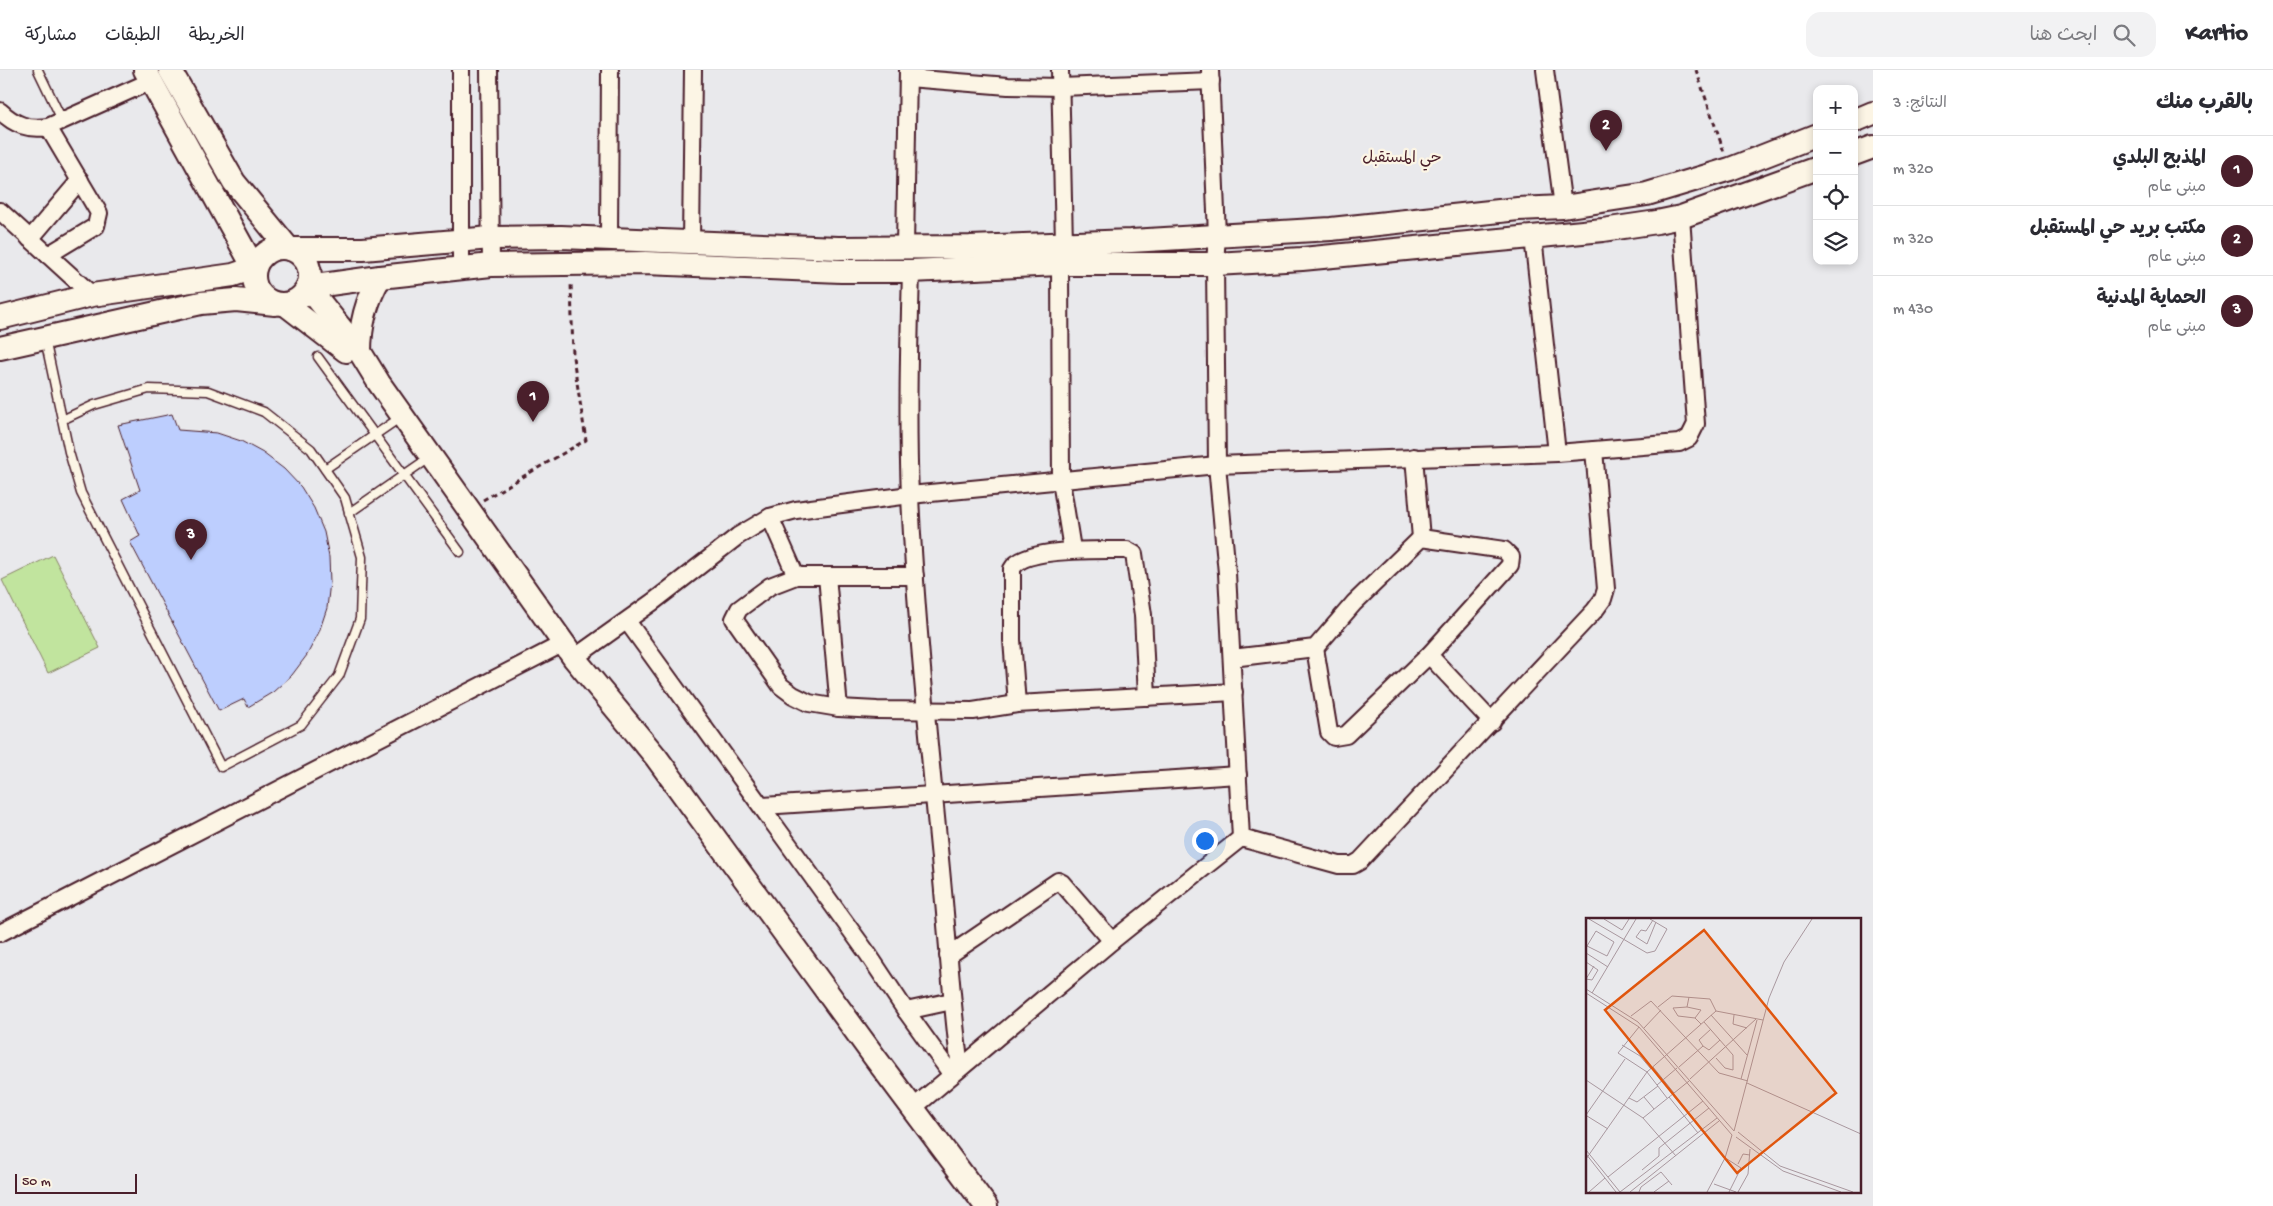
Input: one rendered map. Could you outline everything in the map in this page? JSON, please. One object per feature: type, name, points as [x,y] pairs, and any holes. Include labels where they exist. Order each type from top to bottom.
[{"type":"street","points":[[0,348],[201,303],[236,300],[280,304],[295,301],[308,287],[310,278],[305,260],[290,249],[234,182],[170,70]]},
{"type":"street","points":[[461,70],[461,267]]},
{"type":"street","points":[[489,70],[491,266]]},
{"type":"street","points":[[609,238],[610,70]]},
{"type":"street","points":[[692,242],[693,70]]},
{"type":"street","points":[[1060,70],[1062,254],[1061,482],[1072,549]]},
{"type":"street","points":[[1544,70],[1563,207]]},
{"type":"street","points":[[905,247],[908,74],[1008,86],[1061,87],[1210,75],[1216,235],[1217,465],[1232,658],[1241,838]]},
{"type":"street","points":[[0,111],[23,127],[34,129],[56,125],[148,76],[254,268],[255,287],[267,300],[280,304],[331,337],[379,383]]},
{"type":"street","points":[[1858,119],[1873,113]]},
{"type":"street","points":[[48,255],[92,229],[98,222],[99,213],[80,180],[56,125]]},
{"type":"street","points":[[308,287],[380,276],[461,267],[570,263],[645,263],[841,271],[910,271],[1062,254],[1131,242],[1331,229],[1518,209],[1563,207],[1647,194],[1730,169],[1813,137]]},
{"type":"street","points":[[1858,153],[1873,148]]},
{"type":"street","points":[[0,318],[92,296],[233,274],[254,268],[264,254],[272,249],[363,249],[492,238],[609,238],[838,248],[905,247],[1062,254],[1215,264],[1302,259],[1603,230],[1681,217],[1813,169]]},
{"type":"street","points":[[30,239],[80,180]]},
{"type":"street","points":[[0,211],[92,296]]},
{"type":"street","points":[[0,933],[627,621],[738,536],[770,517],[796,510],[910,494],[1061,482],[1217,465],[1557,453],[1679,442],[1689,438],[1696,424],[1681,217]]},
{"type":"street","points":[[1533,237],[1557,453]]},
{"type":"street","points":[[910,271],[910,494],[924,711],[952,1001],[956,1072]]},
{"type":"street","points":[[360,352],[360,336],[366,305],[380,276]]},
{"type":"street","points":[[308,287],[360,352],[379,383],[569,650],[656,757],[986,1206]]},
{"type":"street","points":[[1241,838],[1339,865],[1353,865],[1360,861],[1492,722],[1603,599],[1606,582],[1594,450]]},
{"type":"street","points":[[1414,457],[1421,538]]},
{"type":"street","points":[[770,517],[796,576]]},
{"type":"street","points":[[1232,658],[1314,648],[1354,603],[1421,538]]},
{"type":"street","points":[[1314,648],[1329,732],[1334,737],[1346,735],[1429,655],[1510,565],[1511,557],[1504,550],[1421,538]]},
{"type":"street","points":[[1017,704],[1012,640],[1012,570],[1014,564],[1020,560],[1072,549],[1127,550],[1134,554],[1143,615],[1147,697]]},
{"type":"street","points":[[915,576],[796,576],[770,586],[739,610],[734,619],[781,686],[809,703],[839,708],[973,711],[1017,704],[1234,692]]},
{"type":"street","points":[[827,576],[839,708]]},
{"type":"street","points":[[627,621],[763,806],[906,1011],[956,1072]]},
{"type":"street","points":[[1429,655],[1492,722]]},
{"type":"street","points":[[763,806],[1238,775]]},
{"type":"street","points":[[913,1108],[1112,941],[1241,838]]},
{"type":"street","points":[[948,956],[1058,881],[1066,887],[1112,941]]},
{"type":"street","points":[[906,1011],[952,1001]]},
{"type":"lane","points":[[38,70],[56,125]]},
{"type":"lane","points":[[45,338],[62,420],[81,493],[221,767],[300,725],[339,676],[360,619],[362,557],[345,498],[311,448],[264,412],[208,392],[149,389],[94,405],[62,420]]},
{"type":"lane","points":[[318,357],[460,552]]},
{"type":"lane","points":[[325,469],[403,416]]},
{"type":"lane","points":[[349,513],[403,474],[432,456]]},
{"type":"path","points":[[1696,70],[1730,169]]},
{"type":"path","points":[[469,508],[586,440],[573,357],[570,263]]},
{"type":"green space","points":[[53,555],[100,648],[48,673],[2,580]]},
{"type":"building","points":[[172,414],[178,430],[217,433],[241,441],[263,453],[284,469],[301,487],[314,508],[324,532],[329,557],[330,582],[327,608],[319,632],[307,655],[292,675],[273,692],[248,707],[244,699],[219,711],[130,542],[140,536],[123,499],[140,490],[118,425]]},
{"type":"place","name":"مكتب بريد حي المستقبل","points":[[1606,151]]},
{"type":"place","name":"المذبح البلدي","points":[[533,422]]},
{"type":"place","name":"الحماية المدنية","points":[[191,560]]},
{"type":"district","name":"حي المستقبل","points":[[1402,159]]}]
